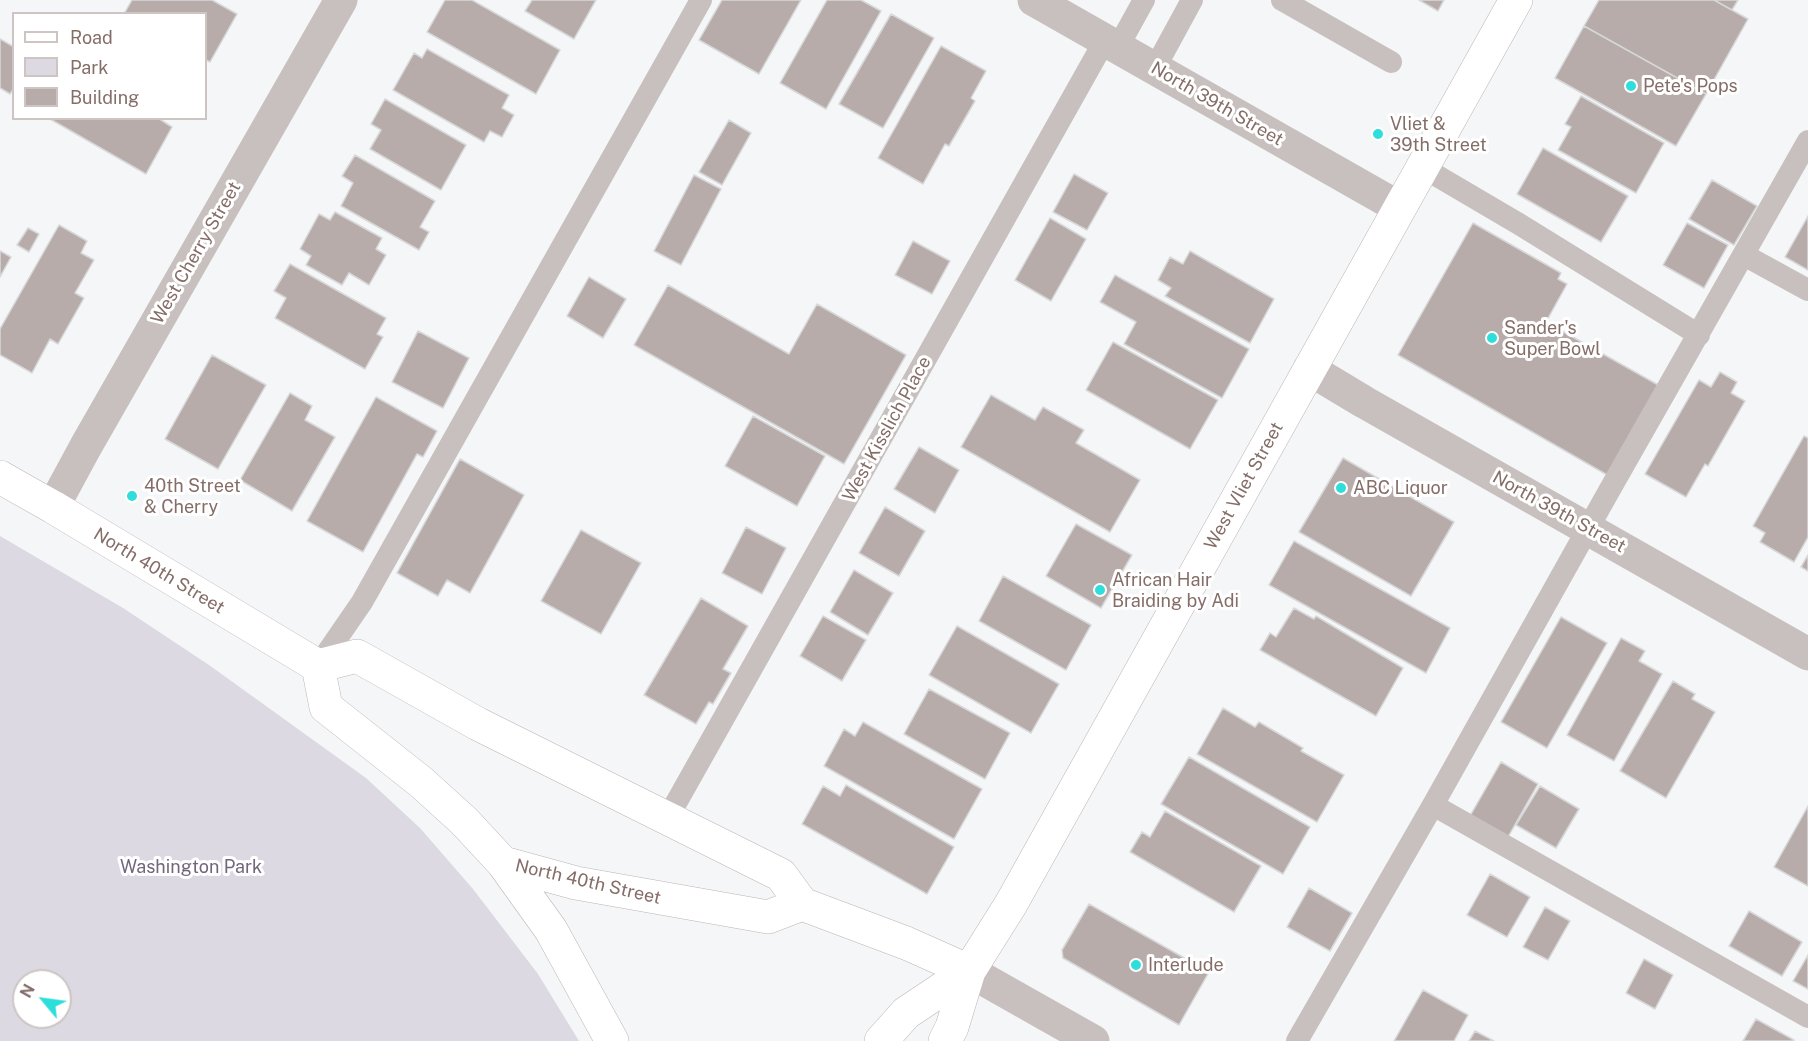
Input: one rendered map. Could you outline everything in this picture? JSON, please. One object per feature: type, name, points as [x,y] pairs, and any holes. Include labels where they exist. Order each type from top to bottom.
[{"type":"street","name":"West Cherry Street","points":[[53,507],[340,0]]},
{"type":"street","name":"North 39th Street","points":[[1034,0],[1400,208]]},
{"type":"street","name":"West Vliet Street","points":[[945,1041],[952,1027],[969,971],[1011,904],[1516,0]]},
{"type":"street","name":"North 39th Street","points":[[1310,369],[1808,654]]},
{"type":"street","name":"North 40th Street","points":[[0,477],[318,666],[326,707],[421,782],[464,821],[504,863],[576,883],[768,917],[802,904]]},
{"type":"street","points":[[318,666],[357,656],[478,724],[781,875],[802,904],[906,943],[969,971],[1093,1041]]},
{"type":"street","points":[[504,863],[551,930],[612,1041]]},
{"type":"street","name":"West Vliet Street","points":[[881,1041],[906,1013],[969,971]]},
{"type":"lane","points":[[318,666],[362,602],[701,0]]},
{"type":"lane","name":"West Kisslich Place","points":[[667,819],[1112,43],[1144,0]]},
{"type":"lane","points":[[1155,68],[1192,0]]},
{"type":"lane","points":[[1282,0],[1391,62]]},
{"type":"lane","points":[[1297,1041],[1808,141]]},
{"type":"lane","points":[[1422,167],[1519,224],[1699,336]]},
{"type":"lane","points":[[1744,255],[1808,290]]},
{"type":"lane","points":[[1433,805],[1808,1017]]},
{"type":"green space","name":"Washington Park","points":[[0,536],[123,608],[209,665],[366,778],[420,828],[473,889],[538,974],[579,1041],[0,1041]]},
{"type":"building","points":[[132,0],[212,0],[237,14],[210,62],[207,60],[207,12],[125,12]]},
{"type":"building","points":[[445,0],[472,0],[560,50],[536,94],[427,32]]},
{"type":"building","points":[[532,0],[596,0],[574,39],[525,11]]},
{"type":"building","points":[[722,0],[801,0],[759,74],[699,40]]},
{"type":"building","points":[[827,0],[861,0],[881,11],[826,109],[780,83]]},
{"type":"building","points":[[1419,0],[1444,0],[1438,11]]},
{"type":"building","points":[[1599,0],[1714,0],[1748,19],[1706,94],[1584,26]]},
{"type":"building","points":[[1714,0],[1738,0],[1732,10]]},
{"type":"building","points":[[891,14],[934,38],[883,128],[839,104]]},
{"type":"building","name":"Pete's Pops","points":[[1584,26],[1706,94],[1676,146],[1555,78]]},
{"type":"building","points":[[0,39],[12,46],[12,91],[10,94],[0,88]]},
{"type":"building","points":[[941,46],[986,71],[971,98],[975,101],[949,146],[945,144],[923,184],[878,158]]},
{"type":"building","points":[[427,49],[509,95],[502,108],[514,115],[502,137],[490,131],[484,142],[393,90],[414,53],[422,58]]},
{"type":"building","points":[[1581,96],[1664,143],[1636,193],[1558,150],[1571,127],[1565,124]]},
{"type":"building","points":[[385,99],[466,145],[441,190],[370,149],[381,130],[371,124]]},
{"type":"building","points":[[52,120],[161,120],[172,127],[146,174]]},
{"type":"building","points":[[729,120],[751,133],[722,185],[699,172]]},
{"type":"building","points":[[1543,148],[1628,196],[1601,242],[1517,194]]},
{"type":"building","points":[[355,155],[435,201],[420,227],[429,232],[419,250],[341,206],[353,183],[342,176]]},
{"type":"building","points":[[1074,174],[1108,193],[1087,230],[1053,212]]},
{"type":"building","points":[[694,175],[721,189],[681,265],[654,251]]},
{"type":"building","points":[[1712,180],[1757,206],[1734,245],[1689,219]]},
{"type":"building","points":[[335,212],[382,238],[376,249],[386,255],[369,285],[349,273],[342,285],[306,265],[311,256],[300,249],[319,214],[330,220]]},
{"type":"building","points":[[1808,216],[1808,270],[1785,257]]},
{"type":"building","points":[[1050,218],[1086,239],[1051,301],[1015,280]]},
{"type":"building","name":"Sander's Super Bowl","points":[[1473,223],[1561,273],[1558,279],[1567,284],[1546,322],[1660,386],[1609,476],[1398,355]]},
{"type":"building","points":[[1687,223],[1728,245],[1704,288],[1663,265]]},
{"type":"building","points":[[59,225],[87,241],[81,253],[94,260],[75,293],[84,298],[58,344],[50,339],[32,373],[0,355],[0,329]]},
{"type":"building","points":[[28,228],[39,234],[29,252],[17,245]]},
{"type":"building","points":[[913,241],[950,261],[932,294],[895,275]]},
{"type":"building","points":[[0,251],[11,257],[0,277]]},
{"type":"building","points":[[1190,251],[1274,299],[1250,343],[1165,296],[1171,288],[1158,280],[1170,257],[1183,264]]},
{"type":"building","points":[[290,264],[386,318],[377,334],[383,337],[365,369],[275,318],[286,298],[274,291]]},
{"type":"building","points":[[1115,275],[1249,349],[1222,398],[1124,344],[1136,322],[1100,302]]},
{"type":"building","points":[[589,277],[626,299],[603,338],[567,316]]},
{"type":"building","points":[[668,285],[789,354],[817,304],[906,355],[844,464],[634,345]]},
{"type":"building","points":[[418,331],[469,358],[443,408],[392,382]]},
{"type":"building","points":[[1113,342],[1218,400],[1190,449],[1086,390]]},
{"type":"building","points":[[212,355],[266,385],[218,469],[165,439]]},
{"type":"building","points":[[1720,372],[1737,382],[1731,393],[1745,401],[1708,466],[1705,464],[1686,497],[1645,474],[1699,380],[1711,387]]},
{"type":"building","points":[[290,393],[312,406],[305,420],[335,437],[292,511],[240,480]]},
{"type":"building","points":[[991,395],[1035,420],[1043,407],[1084,430],[1076,443],[1140,480],[1110,532],[961,447]]},
{"type":"building","points":[[376,397],[437,431],[423,457],[417,454],[363,552],[307,521]]},
{"type":"building","points":[[753,416],[825,456],[797,506],[725,466]]},
{"type":"building","points":[[1804,436],[1808,438],[1808,537],[1794,562],[1760,542],[1765,533],[1753,526]]},
{"type":"building","points":[[919,447],[959,470],[935,513],[894,489]]},
{"type":"building","points":[[1343,458],[1454,522],[1411,596],[1299,532]]},
{"type":"building","points":[[460,459],[524,495],[470,593],[447,580],[438,596],[397,573]]},
{"type":"building","points":[[885,507],[925,531],[899,576],[859,553]]},
{"type":"building","points":[[1076,524],[1132,555],[1101,608],[1046,576]]},
{"type":"building","points":[[746,527],[786,548],[762,594],[722,573]]},
{"type":"building","points":[[581,530],[641,563],[601,634],[541,601]]},
{"type":"building","points":[[1294,541],[1450,628],[1426,673],[1269,585]]},
{"type":"building","points":[[1808,555],[1808,571],[1801,567]]},
{"type":"building","points":[[854,570],[893,593],[868,635],[830,612]]},
{"type":"building","points":[[1003,576],[1091,625],[1066,670],[979,621]]},
{"type":"building","points":[[701,598],[748,626],[723,669],[731,673],[713,704],[709,702],[696,724],[644,695]]},
{"type":"building","points":[[1294,608],[1314,619],[1316,616],[1403,668],[1376,716],[1260,650],[1270,633],[1276,637]]},
{"type":"building","points":[[823,616],[866,640],[842,681],[800,656]]},
{"type":"building","points":[[1561,617],[1607,643],[1547,748],[1501,722]]},
{"type":"building","points":[[957,626],[1059,684],[1031,733],[929,675]]},
{"type":"building","points":[[1621,638],[1645,651],[1639,661],[1662,674],[1614,761],[1567,735]]},
{"type":"building","points":[[1673,681],[1695,694],[1692,699],[1715,712],[1666,798],[1620,771]]},
{"type":"building","points":[[929,689],[1010,733],[985,779],[904,734]]},
{"type":"building","points":[[1223,708],[1255,727],[1259,722],[1303,748],[1301,751],[1344,775],[1317,822],[1197,754]]},
{"type":"building","points":[[863,722],[982,789],[954,839],[824,766],[844,729],[855,736]]},
{"type":"building","points":[[1189,757],[1310,827],[1283,874],[1161,804]]},
{"type":"building","points":[[1501,762],[1538,784],[1508,837],[1470,816]]},
{"type":"building","points":[[846,785],[954,847],[927,894],[802,824],[823,786],[840,796]]},
{"type":"building","points":[[1540,786],[1579,809],[1556,848],[1516,825]]},
{"type":"building","points":[[1808,806],[1808,886],[1774,867]]},
{"type":"building","points":[[1165,811],[1261,866],[1234,912],[1130,852],[1142,832],[1150,837]]},
{"type":"building","points":[[1490,874],[1530,897],[1507,937],[1467,915]]},
{"type":"building","points":[[1309,888],[1352,913],[1330,951],[1287,927]]},
{"type":"building","name":"Interlude","points":[[1089,904],[1209,972],[1179,1025],[1063,958],[1062,950]]},
{"type":"building","points":[[1545,907],[1570,921],[1548,960],[1523,947]]},
{"type":"building","points":[[1749,911],[1802,942],[1782,976],[1729,946]]},
{"type":"building","points":[[1808,955],[1808,989],[1793,981]]},
{"type":"building","points":[[1644,959],[1673,975],[1655,1009],[1626,993]]},
{"type":"building","points":[[1423,990],[1468,1015],[1454,1041],[1394,1041]]},
{"type":"building","points":[[1756,1019],[1794,1040],[1743,1041]]},
{"type":"building","points":[[1475,1031],[1494,1041],[1469,1041]]},
{"type":"place","name":"Pete's Pops","points":[[1631,86]]},
{"type":"place","name":"Vliet & 39th Street","points":[[1378,134]]},
{"type":"place","name":"Sander's Super Bowl","points":[[1492,338]]},
{"type":"place","name":"ABC Liquor","points":[[1341,488]]},
{"type":"place","name":"40th Street & Cherry","points":[[132,496]]},
{"type":"place","name":"African Hair Braiding by Adi","points":[[1100,590]]},
{"type":"place","name":"Interlude","points":[[1136,965]]}]
